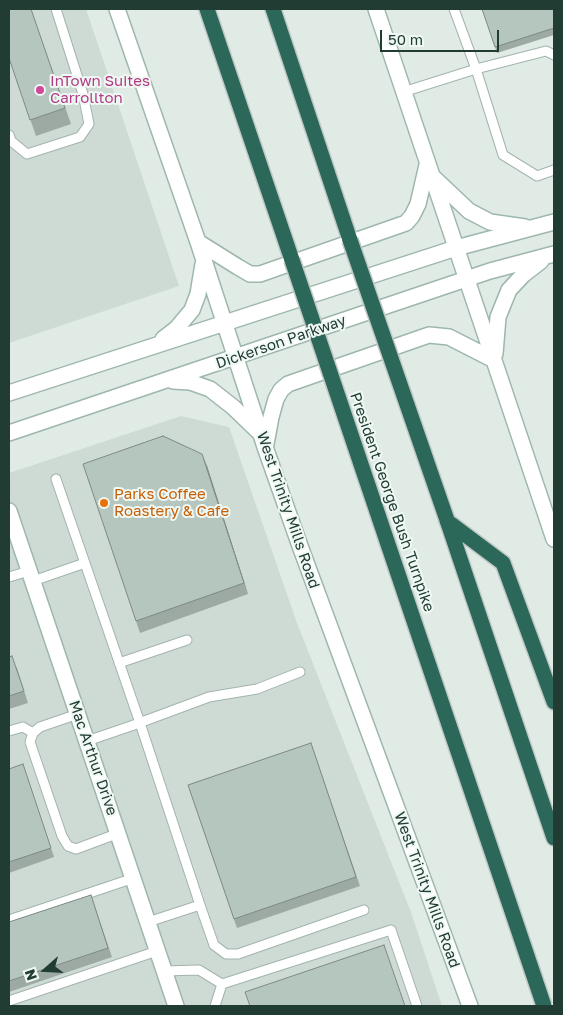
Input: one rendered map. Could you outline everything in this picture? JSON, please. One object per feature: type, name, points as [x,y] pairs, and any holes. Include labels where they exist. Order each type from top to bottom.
[{"type":"highway","name":"President George Bush Turnpike","points":[[207,9],[544,1006]]},
{"type":"highway","points":[[273,9],[554,838]]},
{"type":"highway","points":[[447,520],[503,563],[554,702]]},
{"type":"main road","name":"West Trinity Mills Road","points":[[117,9],[198,242],[303,555],[470,1006]]},
{"type":"main road","points":[[376,9],[554,539]]},
{"type":"main road","points":[[198,242],[238,268],[250,274],[260,274],[406,223],[418,204],[430,171]]},
{"type":"main road","points":[[430,171],[469,211],[490,222],[528,228]]},
{"type":"main road","points":[[9,393],[456,248],[554,222]]},
{"type":"main road","points":[[494,360],[498,317],[509,290],[523,275],[550,255]]},
{"type":"main road","name":"Dickerson Parkway","points":[[9,433],[499,268],[550,255]]},
{"type":"main road","points":[[155,345],[176,329],[192,310],[198,294],[204,260]]},
{"type":"main road","points":[[166,381],[190,382],[210,389],[233,407],[263,440],[276,399],[281,390],[288,384],[429,335],[449,337],[494,360]]},
{"type":"main road","name":"Mac Arthur Drive","points":[[9,511],[119,833],[174,1006]]},
{"type":"lane","points":[[9,134],[11,140],[27,154],[80,137],[89,124],[83,94],[56,9]]},
{"type":"lane","points":[[454,9],[476,69],[503,155],[538,176],[554,170]]},
{"type":"lane","points":[[403,92],[476,69],[546,51],[554,55]]},
{"type":"lane","points":[[56,478],[214,945],[226,954],[238,954],[364,910]]},
{"type":"lane","points":[[9,577],[31,576],[85,563]]},
{"type":"lane","points":[[119,663],[187,640]]},
{"type":"lane","points":[[87,740],[140,723],[209,697],[257,689],[300,672]]},
{"type":"lane","points":[[78,714],[40,727],[32,733],[30,742],[62,836],[68,846],[76,849],[119,833]]},
{"type":"lane","points":[[9,732],[23,727],[32,733]]},
{"type":"lane","points":[[9,920],[134,878]]},
{"type":"lane","points":[[148,922],[200,905]]},
{"type":"lane","points":[[164,971],[199,970],[222,984],[391,930],[417,1006]]},
{"type":"lane","points":[[9,1001],[157,951]]},
{"type":"lane","points":[[216,1006],[222,984]]},
{"type":"shaded area","points":[[9,9],[86,9],[179,286],[9,343]]},
{"type":"shaded area","points":[[181,416],[229,427],[297,623],[412,915],[442,1006],[9,1006],[9,473]]},
{"type":"building","name":"InTown Suites Carrollton","points":[[9,9],[31,9],[65,108],[30,120],[9,58]]},
{"type":"building","points":[[482,9],[554,9],[554,28],[495,47]]},
{"type":"building","points":[[163,436],[202,454],[244,583],[136,621],[83,464]]},
{"type":"building","points":[[12,656],[24,691],[9,696],[9,657]]},
{"type":"building","points":[[311,743],[356,877],[234,919],[188,785]]},
{"type":"building","points":[[23,764],[51,848],[9,862],[9,769]]},
{"type":"building","points":[[91,895],[108,948],[9,981],[9,922]]},
{"type":"building","points":[[384,945],[405,1006],[250,1006],[245,992]]},
{"type":"place","name":"InTown Suites Carrollton","points":[[40,90]]},
{"type":"place","name":"Parks Coffee Roastery & Cafe","points":[[104,503]]}]
